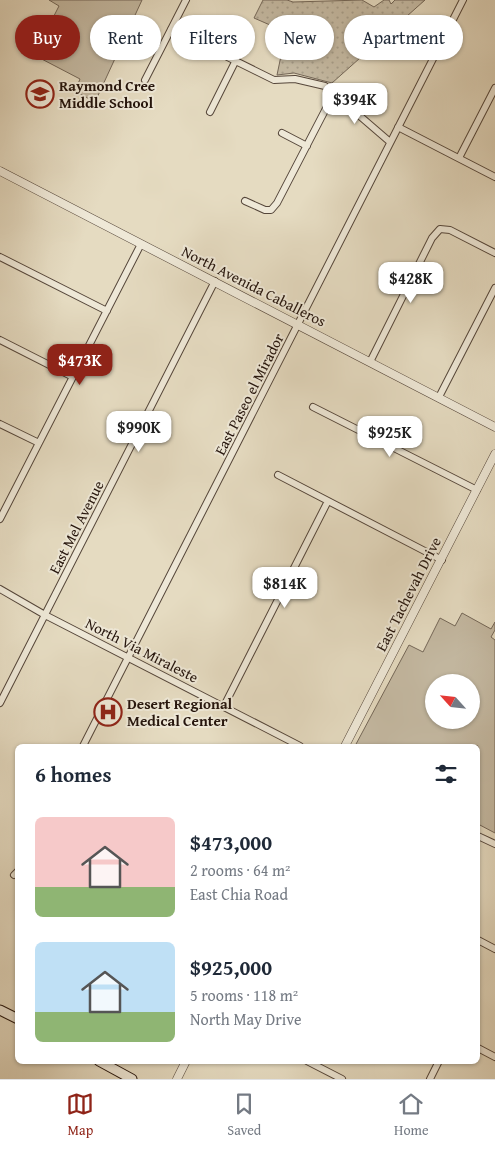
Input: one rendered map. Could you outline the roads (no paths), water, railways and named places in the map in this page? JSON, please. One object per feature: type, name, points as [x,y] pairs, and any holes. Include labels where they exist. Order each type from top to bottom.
[{"type":"main road","points":[[0,1010],[15,1018]]},
{"type":"main road","points":[[104,1064],[132,1079]]},
{"type":"street","points":[[178,15],[186,0]]},
{"type":"street","name":"East Paseo el Mirador","points":[[84,744],[463,0]]},
{"type":"street","points":[[145,80],[171,29]]},
{"type":"street","points":[[210,112],[236,60],[274,80],[295,79],[325,86],[390,142]]},
{"type":"street","points":[[459,158],[495,88]]},
{"type":"street","points":[[245,201],[270,210],[277,203],[334,93]]},
{"type":"street","points":[[398,127],[495,177]]},
{"type":"street","points":[[282,133],[307,146]]},
{"type":"street","name":"North Avenida Caballeros","points":[[0,171],[495,427]]},
{"type":"street","points":[[370,362],[432,238],[440,229],[450,230],[495,253]]},
{"type":"street","points":[[0,519],[2,508],[39,443],[141,244]]},
{"type":"street","points":[[0,257],[107,311]]},
{"type":"street","name":"East Mel Avenue","points":[[0,703],[214,281]]},
{"type":"street","points":[[439,398],[495,288]]},
{"type":"street","points":[[0,340],[73,377]]},
{"type":"street","points":[[313,407],[477,490]]},
{"type":"street","points":[[0,424],[39,443]]},
{"type":"street","name":"East Tachevah Drive","points":[[346,744],[495,454]]},
{"type":"street","points":[[278,475],[442,560]]},
{"type":"street","points":[[224,706],[328,501]]},
{"type":"street","name":"North Via Miraleste","points":[[0,589],[45,615],[296,744]]},
{"type":"street","points":[[480,837],[495,844]]},
{"type":"street","points":[[480,941],[495,949]]},
{"type":"street","points":[[480,1049],[495,1057]]},
{"type":"street","points":[[177,1079],[184,1064]]},
{"type":"street","points":[[313,1064],[342,1079]]},
{"type":"street","points":[[430,1079],[438,1064]]},
{"type":"place","name":"Raymond Cree Middle School","points":[[40,94]]},
{"type":"place","name":"Desert Regional Medical Center","points":[[108,712]]}]
